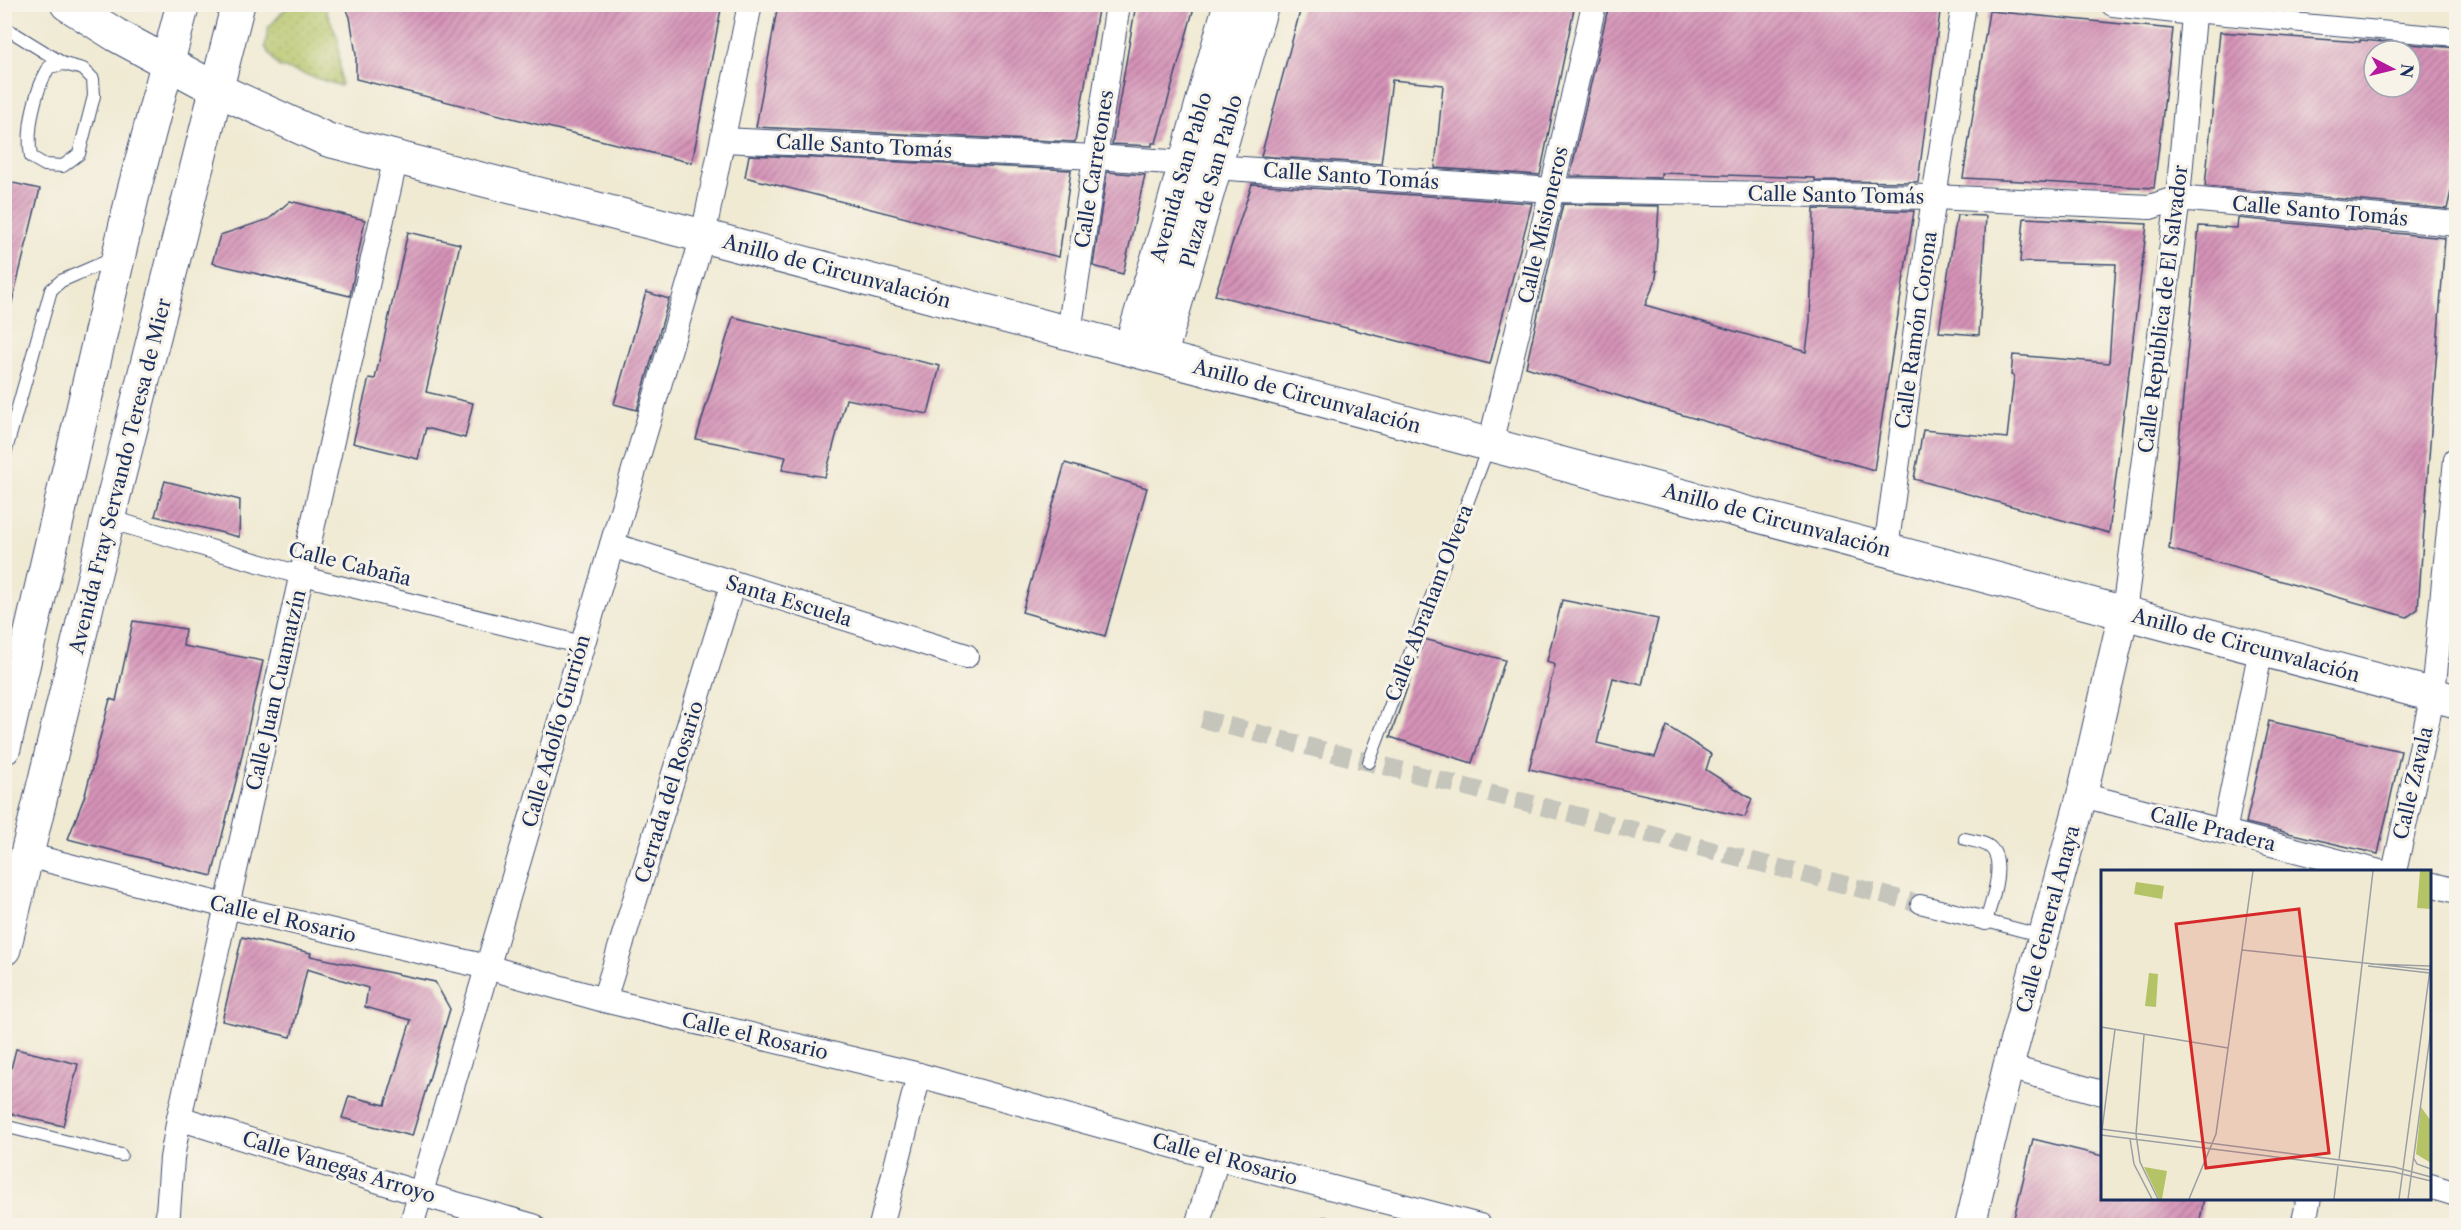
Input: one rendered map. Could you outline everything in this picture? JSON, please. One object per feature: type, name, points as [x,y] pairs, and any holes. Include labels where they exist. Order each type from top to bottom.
[{"type":"main road","name":"Anillo de Circunvalación","points":[[67,4],[167,64],[327,140],[704,236],[2445,697]]},
{"type":"main road","points":[[4,748],[133,194],[183,4]]},
{"type":"main road","name":"Avenida Fray Servando Teresa de Mier","points":[[4,949],[108,519],[238,4]]},
{"type":"main road","name":"Avenida San Pablo","points":[[1200,165],[1230,4]]},
{"type":"main road","name":"Plaza de San Pablo","points":[[1145,353],[1200,165],[1262,4]]},
{"type":"street","name":"Calle Adolfo Gurrión","points":[[411,1226],[704,236],[750,4]]},
{"type":"street","name":"Calle Carretones","points":[[1069,333],[1118,4]]},
{"type":"street","name":"Calle Misioneros","points":[[1490,444],[1594,4]]},
{"type":"street","name":"Calle Ramón Corona","points":[[1886,549],[1934,197],[1964,4]]},
{"type":"street","points":[[2113,4],[2194,9],[2457,37]]},
{"type":"street","name":"Calle República de El Salvador","points":[[2124,612],[2178,198],[2194,9]]},
{"type":"street","name":"Calle Santo Tomás","points":[[723,140],[1096,156],[1552,189],[1934,197],[2150,207],[2178,198],[2457,224]]},
{"type":"street","name":"Calle Juan Cuamatzín","points":[[167,1226],[172,1158],[179,1118],[396,157]]},
{"type":"street","name":"Calle Zavala","points":[[2395,870],[2445,697],[2457,459]]},
{"type":"street","name":"Calle Cabaña","points":[[108,519],[303,576],[582,645]]},
{"type":"street","name":"Santa Escuela","points":[[612,545],[966,656]]},
{"type":"street","name":"Cerrada del Rosario","points":[[604,1000],[733,583]]},
{"type":"street","name":"Calle General Anaya","points":[[1971,1226],[2008,1067],[2082,795],[2124,612]]},
{"type":"street","points":[[2224,832],[2261,649]]},
{"type":"street","name":"Calle Pradera","points":[[2082,795],[2372,870]]},
{"type":"street","name":"Calle el Rosario","points":[[27,855],[226,906],[487,967],[604,1000],[919,1075],[1217,1158],[1480,1226]]},
{"type":"street","points":[[2431,884],[2457,891]]},
{"type":"street","points":[[1920,904],[1986,921]]},
{"type":"street","points":[[2008,1067],[2101,1092]]},
{"type":"street","points":[[880,1226],[919,1075]]},
{"type":"street","name":"Calle Vanegas Arroyo","points":[[179,1118],[421,1194],[534,1226]]},
{"type":"street","points":[[1197,1226],[1217,1158]]},
{"type":"street","points":[[2431,1186],[2457,1194]]},
{"type":"street","points":[[2303,1226],[2309,1200]]},
{"type":"lane","points":[[4,27],[64,64],[82,69],[93,80],[94,96],[79,154],[63,166],[45,165],[31,157],[28,140],[41,80],[49,67],[64,64]]},
{"type":"lane","points":[[4,456],[51,290],[61,281],[119,256]]},
{"type":"lane","name":"Calle Abraham Olvera","points":[[1369,762],[1490,444]]},
{"type":"lane","points":[[1965,839],[1991,848],[1998,858],[1998,870],[1986,921],[2043,936]]},
{"type":"lane","points":[[4,1125],[121,1155]]},
{"type":"lane","points":[[1318,1226],[1325,1223],[1331,1226]]},
{"type":"green space","points":[[324,5],[338,39],[341,86],[278,66],[265,47],[268,28],[288,6]]},
{"type":"building","points":[[344,4],[722,4],[692,163],[356,79],[356,55],[350,17]]},
{"type":"building","points":[[778,4],[1099,4],[1075,142],[756,127]]},
{"type":"building","points":[[1136,4],[1195,4],[1156,143],[1152,143],[1152,146],[1112,144]]},
{"type":"building","points":[[1302,4],[1575,4],[1540,175],[1435,168],[1443,85],[1392,80],[1381,164],[1261,156]]},
{"type":"building","points":[[1609,4],[1941,4],[1918,182],[1815,181],[1815,178],[1661,173],[1661,178],[1570,176]]},
{"type":"building","points":[[1989,11],[2173,29],[2154,188],[1963,178]]},
{"type":"building","points":[[2220,32],[2360,42],[2362,40],[2362,99],[2422,99],[2422,45],[2457,48],[2457,165],[2447,209],[2205,186]]},
{"type":"building","points":[[749,155],[1071,170],[1059,257],[745,177]]},
{"type":"building","points":[[1107,172],[1145,175],[1123,274],[1093,266]]},
{"type":"building","points":[[4,181],[40,189],[11,306],[4,305]]},
{"type":"building","points":[[1252,184],[1532,203],[1490,364],[1215,295]]},
{"type":"building","points":[[290,201],[365,220],[350,296],[212,263],[220,235],[269,219]]},
{"type":"building","points":[[1563,204],[1659,206],[1655,271],[1657,271],[1645,305],[1806,352],[1810,321],[1814,209],[1914,211],[1874,470],[1648,405],[1526,367]]},
{"type":"building","points":[[1957,215],[1986,216],[1979,335],[1939,332]]},
{"type":"building","points":[[2024,218],[2147,224],[2109,533],[1914,479],[1923,430],[2007,438],[2014,376],[2011,375],[2013,355],[2109,363],[2116,264],[2020,262]]},
{"type":"building","points":[[2238,218],[2445,238],[2418,609],[2407,617],[2169,549],[2199,226],[2237,228]]},
{"type":"building","points":[[408,232],[460,244],[426,392],[473,403],[465,438],[426,428],[418,459],[353,443],[369,378],[375,379]]},
{"type":"building","points":[[646,292],[669,299],[637,410],[614,404]]},
{"type":"building","points":[[733,317],[940,366],[928,414],[846,399],[825,477],[782,470],[786,457],[696,439]]},
{"type":"building","points":[[1065,463],[1147,488],[1105,636],[1022,612]]},
{"type":"building","points":[[165,481],[240,500],[239,537],[155,516]]},
{"type":"building","points":[[1562,600],[1658,619],[1642,685],[1613,678],[1597,743],[1655,757],[1667,726],[1711,754],[1706,770],[1752,799],[1745,817],[1529,769],[1555,665],[1547,661]]},
{"type":"building","points":[[133,621],[185,629],[183,646],[263,661],[212,876],[68,839],[85,795],[110,699],[116,701]]},
{"type":"building","points":[[1424,639],[1505,660],[1472,763],[1390,737]]},
{"type":"building","points":[[2269,721],[2401,751],[2378,854],[2246,823]]},
{"type":"building","points":[[242,937],[311,953],[310,956],[435,982],[450,1009],[412,1136],[342,1118],[349,1096],[385,1105],[411,1020],[365,1007],[368,988],[307,969],[291,1037],[222,1021]]},
{"type":"building","points":[[16,1049],[78,1064],[63,1126],[4,1112],[4,1096]]},
{"type":"building","points":[[2033,1139],[2101,1156],[2101,1200],[2204,1200],[2199,1226],[2012,1226]]},
{"type":"tunnel","points":[[1202,719],[1920,904]]}]
